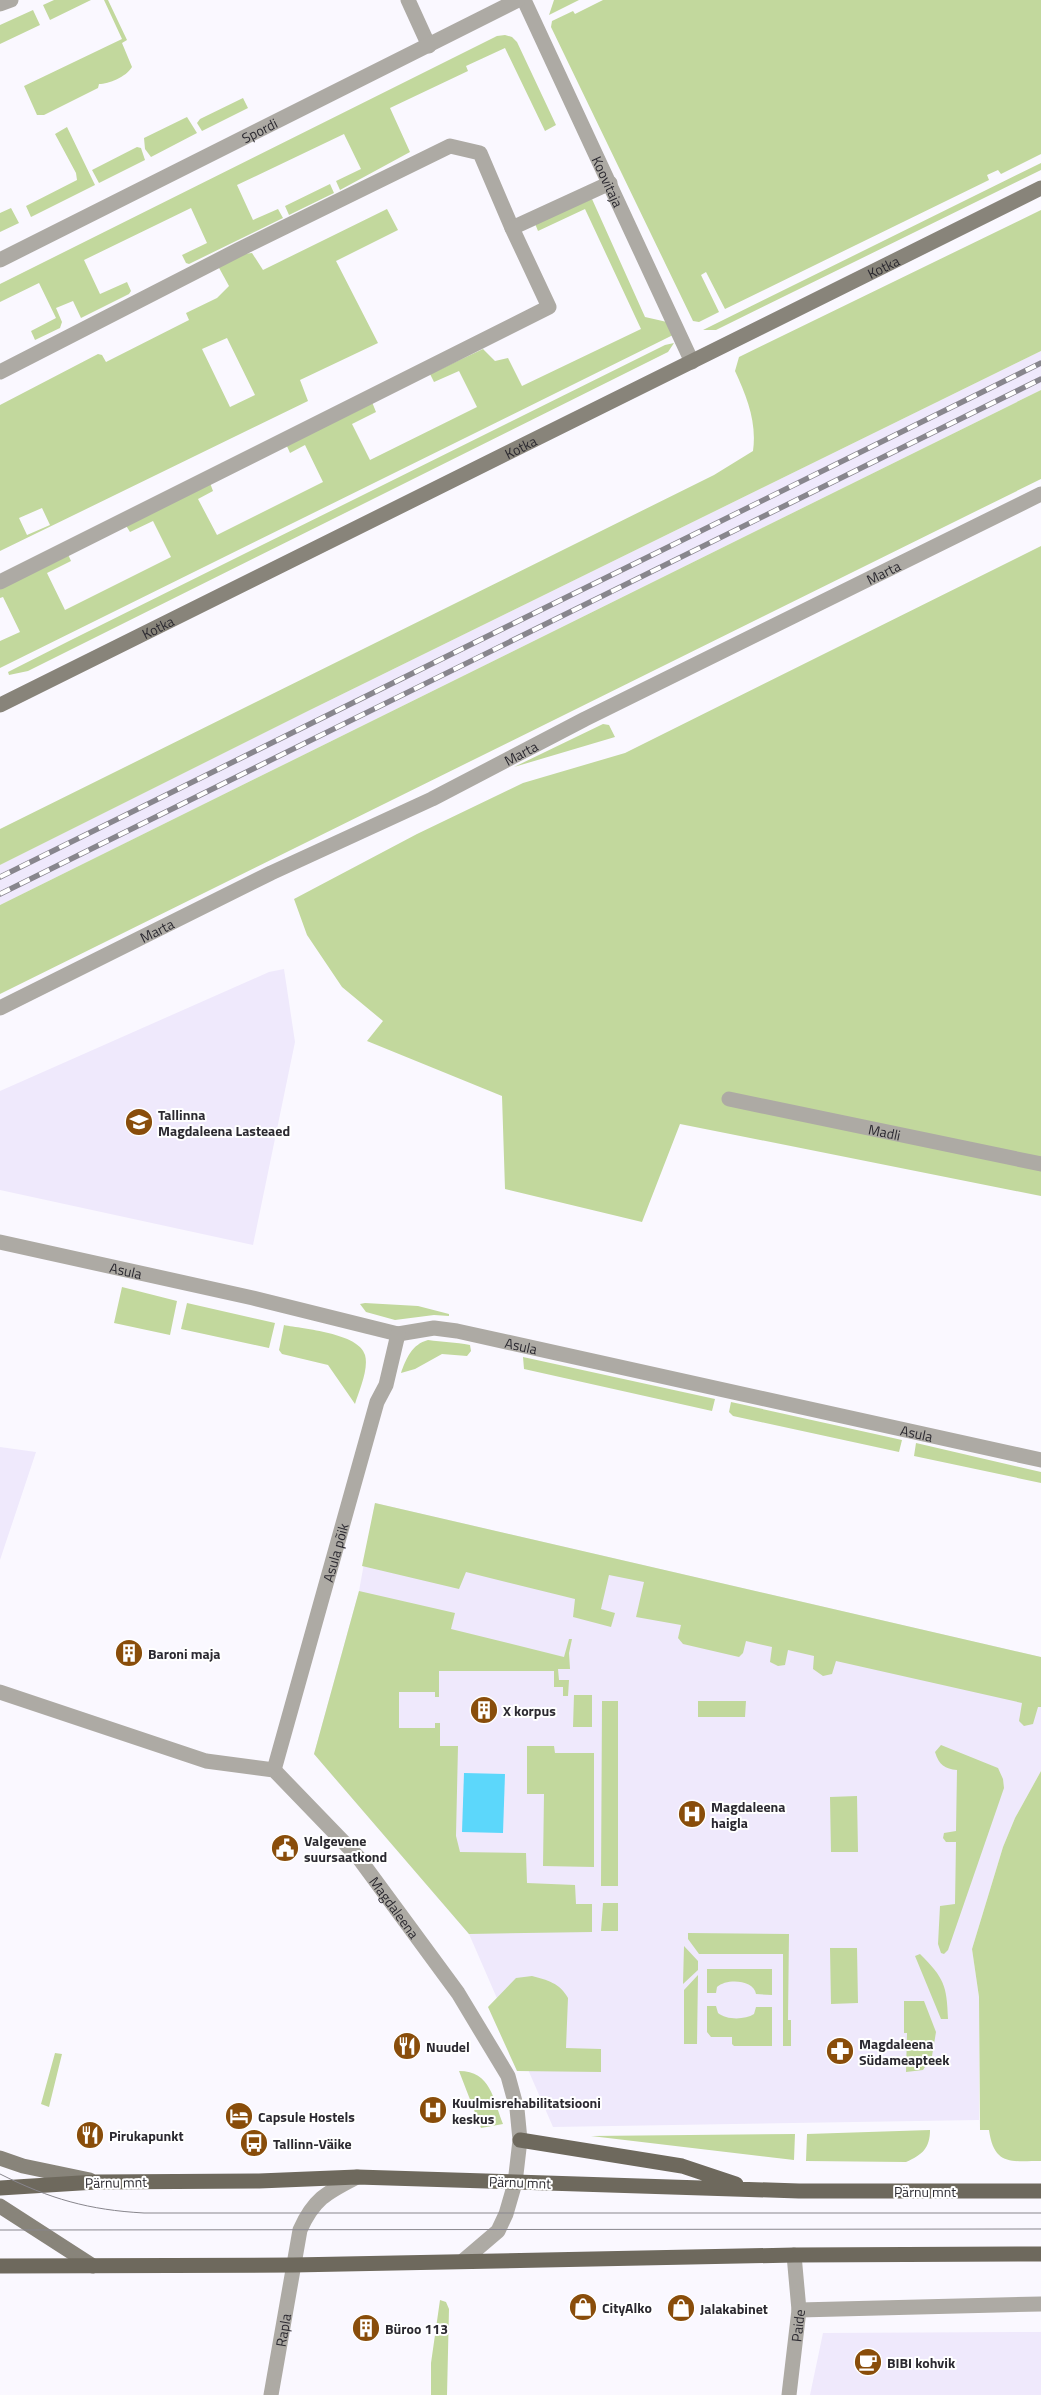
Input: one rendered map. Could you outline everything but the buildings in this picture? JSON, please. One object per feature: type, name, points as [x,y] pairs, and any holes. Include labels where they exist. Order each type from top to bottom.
[{"type":"main road","points":[[520,2140],[682,2166],[751,2190]]},
{"type":"main road","name":"Pärnu mnt","points":[[0,2188],[96,2182],[357,2177],[751,2190],[1041,2191]]},
{"type":"main road","points":[[0,2266],[293,2265],[464,2260],[542,2261],[794,2255],[1041,2254]]},
{"type":"street","points":[[0,4],[11,0]]},
{"type":"street","points":[[408,0],[430,46]]},
{"type":"street","name":"Spordi","points":[[0,260],[430,46],[518,0]]},
{"type":"street","name":"Koovitaja","points":[[524,0],[692,362]]},
{"type":"street","points":[[0,372],[238,250],[450,146],[480,153],[549,307],[0,582]]},
{"type":"street","points":[[512,228],[610,183]]},
{"type":"street","name":"Kotka","points":[[0,705],[1041,188]]},
{"type":"street","name":"Marta","points":[[0,1008],[271,873],[432,799],[585,719],[1041,494]]},
{"type":"street","name":"Madli","points":[[729,1098],[1041,1164]]},
{"type":"street","name":"Asula","points":[[0,1242],[268,1302],[398,1334],[434,1328],[457,1331],[1041,1460]]},
{"type":"street","name":"Asula põik","points":[[274,1770],[377,1402],[386,1385],[398,1334]]},
{"type":"street","points":[[0,1692],[206,1761],[274,1770]]},
{"type":"street","name":"Magdaleena","points":[[274,1770],[358,1857],[458,1993],[508,2076],[517,2109],[520,2140],[515,2182],[498,2230],[464,2260]]},
{"type":"street","points":[[0,2158],[23,2166],[96,2182]]},
{"type":"street","name":"Rapla","points":[[271,2395],[300,2230],[307,2213],[325,2194],[357,2177]]},
{"type":"street","points":[[0,2206],[93,2266]]},
{"type":"street","name":"Paide","points":[[789,2395],[799,2310],[794,2255]]},
{"type":"street","points":[[799,2310],[1041,2304]]},
{"type":"shaded area","points":[[1041,351],[1041,390],[0,905],[0,865],[308,711]]},
{"type":"shaded area","name":"Tallinna Magdaleena Lasteaed","points":[[284,969],[295,1042],[253,1245],[0,1190],[0,1091],[269,972]]},
{"type":"shaded area","points":[[0,1447],[36,1452],[0,1560]]},
{"type":"shaded area","name":"Magdaleena haigla","points":[[375,1503],[1041,1657],[1041,1771],[1015,1818],[1003,1847],[972,1949],[979,1997],[979,2120],[553,2127],[469,1934],[314,1754],[359,1591]]},
{"type":"shaded area","points":[[1041,2332],[1041,2395],[810,2395],[823,2333]]},
{"type":"green space","points":[[54,0],[91,0],[50,20],[43,5]]},
{"type":"green space","points":[[104,0],[108,0],[127,40],[122,43],[132,67],[126,74],[117,79],[99,84],[98,88],[44,115],[37,115],[24,86],[122,39]]},
{"type":"green space","points":[[554,0],[579,0],[549,15]]},
{"type":"green space","points":[[603,0],[1041,0],[1041,154],[1001,174],[998,170],[987,175],[989,180],[725,309],[706,272],[701,275],[719,312],[699,322],[693,321],[551,27],[552,21],[573,11],[575,14]]},
{"type":"green space","points":[[33,10],[40,25],[0,44],[0,25]]},
{"type":"green space","points":[[505,35],[512,37],[517,42],[556,125],[545,131],[505,48],[466,66],[468,71],[390,108],[410,152],[340,190],[336,181],[361,169],[344,134],[237,185],[253,220],[278,209],[283,218],[189,264],[186,263],[182,255],[207,243],[191,208],[84,260],[100,294],[127,282],[131,291],[129,294],[81,318],[73,301],[56,308],[62,322],[60,328],[35,340],[31,331],[56,318],[39,283],[0,302],[0,284],[497,36]]},
{"type":"green space","points":[[243,98],[248,108],[202,131],[197,123],[200,119]]},
{"type":"green space","points":[[187,117],[197,133],[151,157],[145,149],[144,138]]},
{"type":"green space","points":[[67,127],[95,185],[31,217],[26,206],[77,180],[76,173],[55,134]]},
{"type":"green space","points":[[137,147],[141,148],[145,160],[99,183],[92,170]]},
{"type":"green space","points":[[1041,163],[1041,170],[716,330],[703,330]]},
{"type":"green space","points":[[330,184],[334,193],[289,215],[285,206]]},
{"type":"green space","points":[[592,199],[645,317],[667,322],[673,335],[0,668],[0,641],[20,632],[3,597],[0,598],[0,586],[67,552],[71,561],[47,573],[65,610],[171,557],[153,521],[130,532],[125,524],[210,483],[213,491],[198,499],[217,535],[323,482],[305,445],[290,453],[286,444],[372,402],[376,412],[352,424],[370,460],[477,407],[459,371],[434,382],[430,374],[483,349],[495,361],[508,358],[522,386],[641,329],[585,209],[538,231],[534,221]]},
{"type":"green space","points":[[11,208],[19,223],[0,232],[0,213]]},
{"type":"green space","points":[[387,209],[398,230],[336,261],[378,343],[300,380],[308,401],[0,551],[0,405],[98,354],[102,355],[106,362],[189,320],[186,313],[217,298],[229,286],[218,266],[243,254],[252,253],[263,270]],"holes":[[[227,338],[255,395],[230,407],[202,349]],[[42,508],[50,525],[27,535],[19,518]]]},
{"type":"green space","points":[[1041,210],[1041,351],[308,711],[0,865],[0,829],[714,475],[753,451],[754,430],[750,410],[735,371],[739,357]]},
{"type":"green space","points":[[674,343],[668,352],[28,671],[9,675],[8,672],[71,640],[665,345]]},
{"type":"green space","points":[[1041,390],[1041,479],[0,994],[0,905]]},
{"type":"green space","points":[[1041,546],[1041,1196],[680,1124],[642,1222],[505,1189],[502,1096],[367,1041],[383,1021],[342,987],[307,935],[294,899],[417,834],[523,783],[625,753]]},
{"type":"green space","points":[[603,724],[609,725],[615,737],[514,767]]},
{"type":"green space","points":[[122,1287],[177,1301],[170,1335],[114,1323]]},
{"type":"green space","points":[[187,1303],[275,1323],[269,1348],[181,1329]]},
{"type":"green space","points":[[360,1304],[418,1306],[449,1314],[449,1316],[434,1315],[395,1320],[366,1312]]},
{"type":"green space","points":[[284,1325],[329,1333],[342,1337],[361,1348],[365,1355],[366,1367],[355,1404],[328,1365],[282,1354],[279,1350]]},
{"type":"green space","points":[[428,1340],[470,1345],[471,1351],[467,1356],[442,1354],[415,1369],[401,1373],[414,1349],[422,1342]]},
{"type":"green space","points":[[523,1357],[715,1399],[712,1411],[524,1369]]},
{"type":"green space","points":[[731,1402],[902,1440],[899,1452],[733,1416],[729,1412]]},
{"type":"green space","points":[[916,1443],[1041,1472],[1041,1483],[914,1456]]},
{"type":"green space","points":[[375,1503],[1041,1657],[1041,1707],[1038,1707],[1033,1724],[1024,1726],[1019,1721],[1022,1703],[836,1661],[832,1674],[823,1676],[813,1669],[814,1656],[788,1650],[785,1665],[778,1666],[770,1662],[772,1647],[746,1641],[743,1653],[739,1657],[683,1644],[678,1638],[681,1625],[636,1617],[644,1582],[609,1575],[601,1609],[615,1613],[611,1627],[573,1617],[575,1599],[466,1572],[459,1589],[362,1566]]},
{"type":"green space","points":[[359,1591],[455,1613],[451,1629],[564,1657],[569,1639],[572,1639],[569,1653],[570,1669],[558,1669],[559,1680],[569,1680],[568,1696],[563,1696],[563,1687],[554,1687],[554,1671],[439,1671],[439,1697],[435,1697],[435,1692],[399,1692],[399,1728],[435,1728],[435,1723],[440,1723],[440,1746],[458,1746],[456,1836],[460,1852],[526,1853],[527,1883],[575,1885],[576,1904],[592,1904],[592,1932],[469,1934],[314,1754]]},
{"type":"green space","points":[[574,1695],[592,1695],[592,1727],[573,1727]]},
{"type":"green space","points":[[602,1701],[618,1701],[618,1886],[601,1886]]},
{"type":"green space","points":[[698,1701],[746,1701],[745,1717],[698,1717]]},
{"type":"green space","points":[[941,1745],[998,1768],[1003,1779],[1004,1788],[948,1950],[944,1954],[941,1953],[938,1944],[940,1906],[955,1904],[956,1842],[946,1842],[943,1838],[944,1833],[956,1831],[957,1770],[949,1769],[938,1760],[935,1752]]},
{"type":"green space","points":[[527,1746],[554,1746],[555,1753],[594,1753],[594,1867],[543,1866],[544,1794],[527,1794]]},
{"type":"green space","points":[[1041,1771],[1041,2161],[1013,2161],[1000,2156],[995,2150],[991,2142],[989,2130],[980,2130],[979,1997],[972,1949],[1003,1847],[1015,1818]]},
{"type":"green space","points":[[857,1796],[858,1852],[831,1852],[830,1797]]},
{"type":"green space","points":[[603,1903],[618,1903],[618,1931],[601,1931]]},
{"type":"green space","points":[[688,1933],[789,1934],[788,2020],[791,2020],[791,2046],[783,2046],[783,1954],[699,1954],[688,1939]]},
{"type":"green space","points":[[684,1946],[698,1961],[698,1970],[683,1984]]},
{"type":"green space","points":[[830,1948],[857,1948],[858,2003],[831,2004]]},
{"type":"green space","points":[[920,1954],[943,1983],[947,1998],[948,2019],[941,2019],[915,1956]]},
{"type":"green space","points":[[707,1969],[772,1969],[772,1995],[756,1994],[750,1986],[740,1982],[721,1984],[717,1987],[716,1993],[707,1993]]},
{"type":"green space","points":[[698,1975],[697,2044],[684,2044],[684,1990]]},
{"type":"green space","points":[[532,1976],[553,1983],[565,1993],[568,1998],[566,2048],[601,2049],[601,2072],[517,2071],[488,2007],[516,1978]]},
{"type":"green space","points":[[904,2001],[924,2001],[936,2032],[932,2056],[923,2070],[906,2072],[907,2033],[904,2033]]},
{"type":"green space","points":[[707,2006],[716,2006],[718,2013],[721,2015],[736,2018],[754,2014],[756,2007],[772,2007],[772,2046],[734,2046],[732,2044],[732,2037],[711,2037],[707,2032]]},
{"type":"green space","points":[[55,2053],[62,2054],[49,2107],[41,2104]]},
{"type":"green space","points":[[459,2071],[470,2072],[484,2081],[493,2096],[503,2124],[481,2128]]},
{"type":"green space","points":[[930,2130],[929,2142],[921,2154],[906,2162],[806,2161],[807,2134]]},
{"type":"green space","points":[[795,2134],[794,2160],[591,2136]]},
{"type":"green space","points":[[440,2300],[446,2302],[449,2309],[447,2395],[431,2395],[431,2363]]},
{"type":"water","points":[[464,1773],[505,1774],[503,1833],[462,1832]]},
{"type":"tram line","points":[[0,2174],[18,2183],[70,2202],[105,2209],[144,2213],[1041,2213]]},
{"type":"tram line","points":[[0,2230],[1041,2229]]},
{"type":"railway","points":[[0,877],[1041,363]]},
{"type":"railway","points":[[0,894],[1041,379]]},
{"type":"place","name":"Tallinna Magdaleena Lasteaed","points":[[139,1122]]},
{"type":"place","name":"Baroni maja","points":[[129,1653]]},
{"type":"place","name":"X korpus","points":[[484,1710]]},
{"type":"place","name":"Magdaleena haigla","points":[[692,1814]]},
{"type":"place","name":"Valgevene suursaatkond","points":[[285,1848]]},
{"type":"place","name":"Nuudel","points":[[407,2046]]},
{"type":"place","name":"Magdaleena Südameapteek","points":[[840,2051]]},
{"type":"place","name":"Kuulmisrehabilitatsiooni keskus","points":[[433,2110]]},
{"type":"place","name":"Capsule Hostels","points":[[239,2116]]},
{"type":"place","name":"Pirukapunkt","points":[[90,2135]]},
{"type":"place","name":"Tallinn-Väike","points":[[254,2143]]},
{"type":"place","name":"CityAlko","points":[[583,2307]]},
{"type":"place","name":"Jalakabinet","points":[[681,2308]]},
{"type":"place","name":"Büroo 113","points":[[366,2328]]},
{"type":"place","name":"BIBI kohvik","points":[[868,2362]]}]
